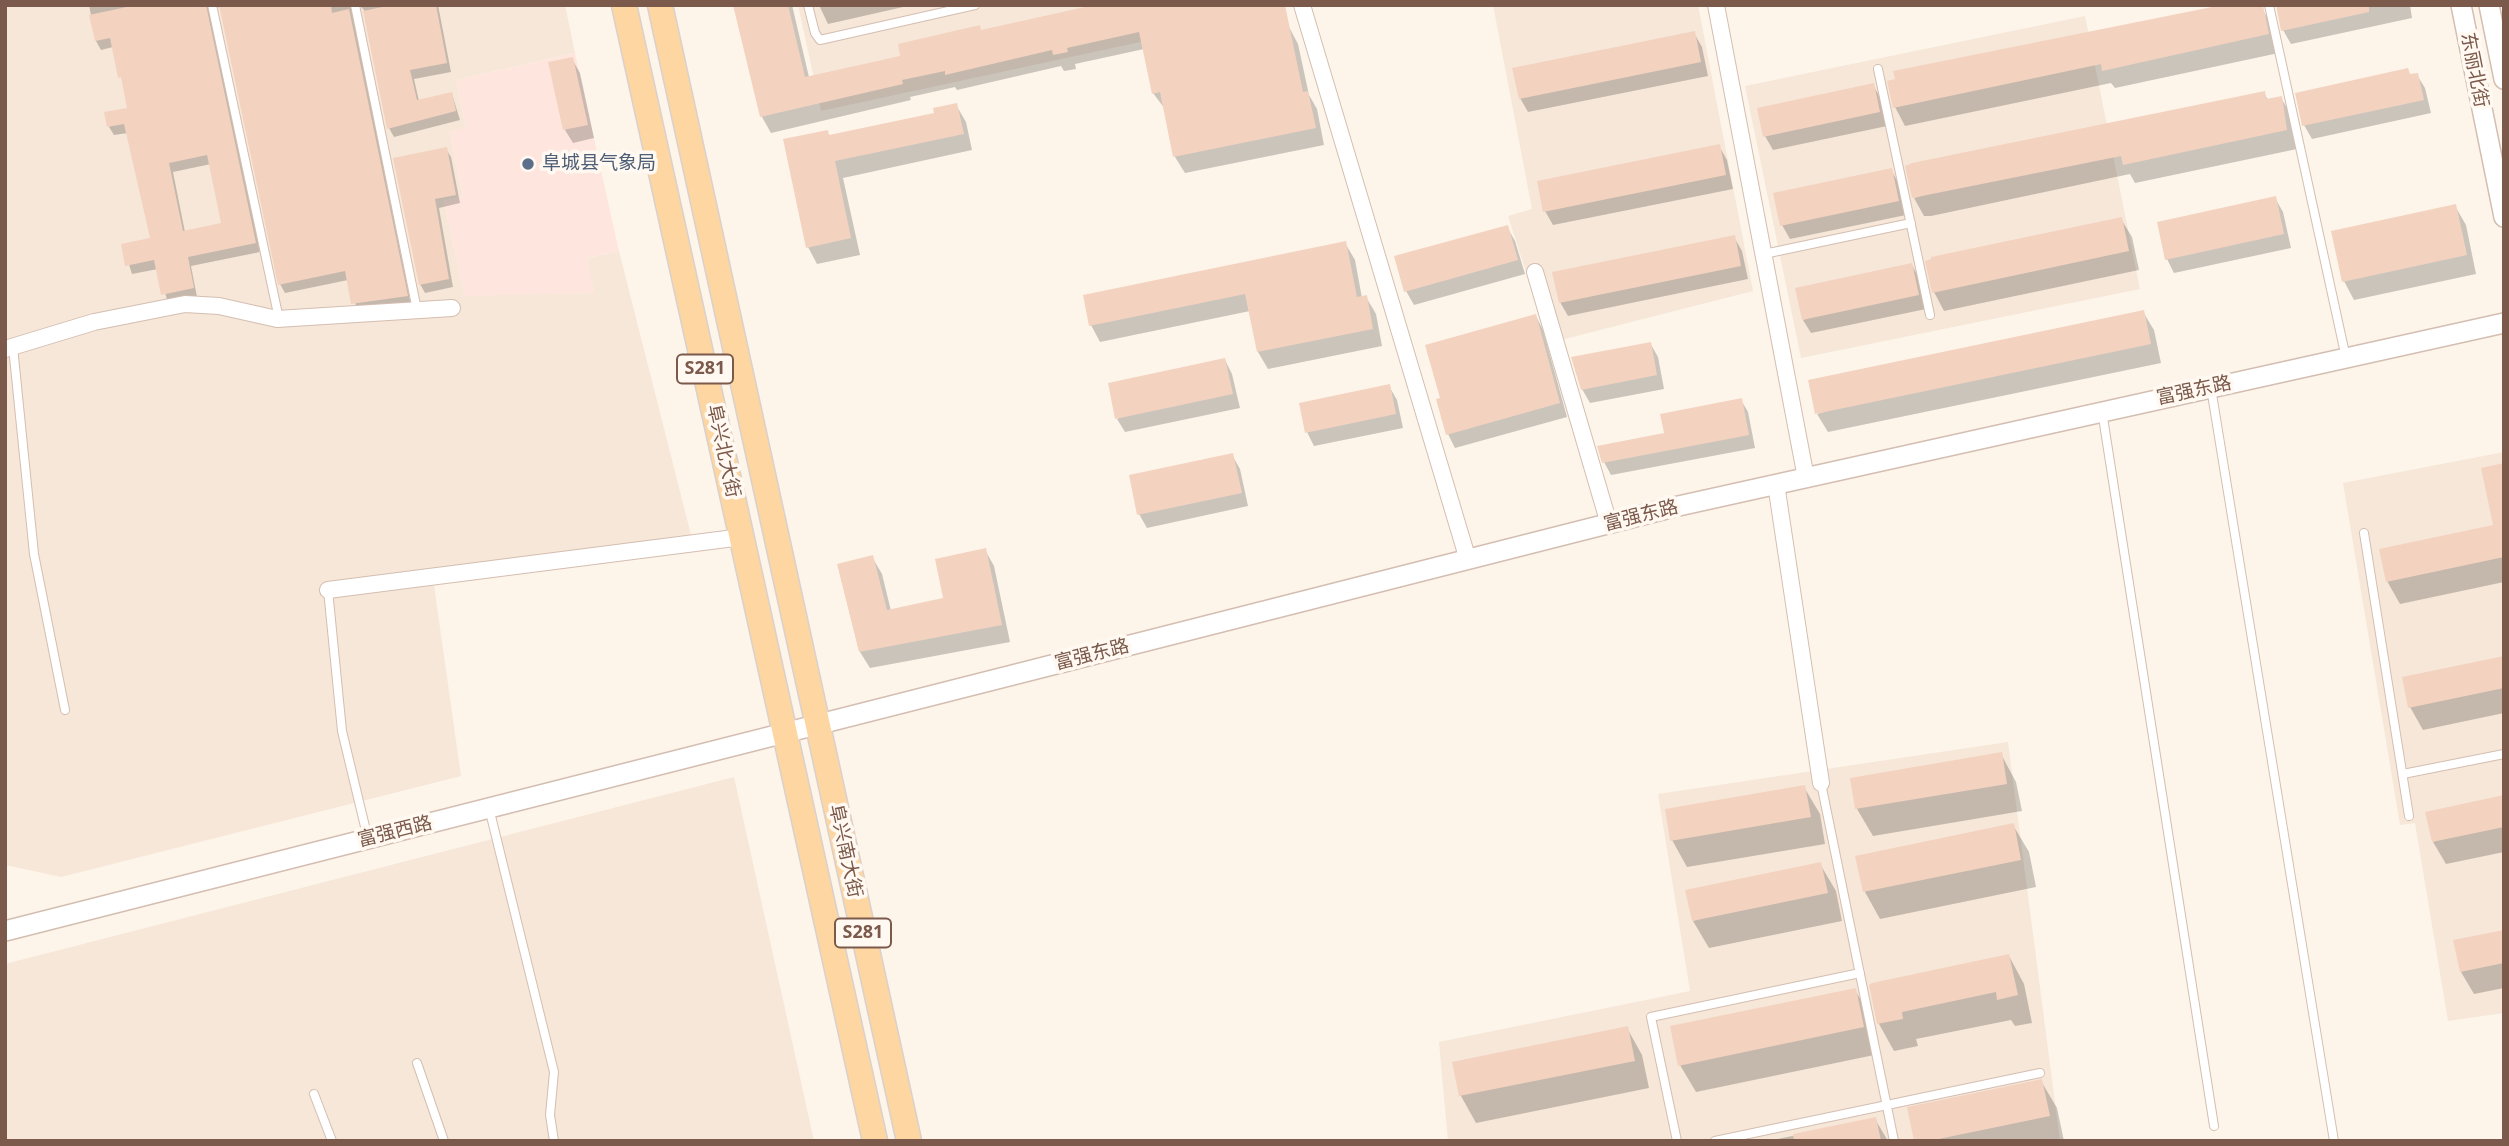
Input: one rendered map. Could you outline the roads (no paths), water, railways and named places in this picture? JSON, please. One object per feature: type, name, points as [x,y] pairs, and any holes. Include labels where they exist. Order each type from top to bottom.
[{"type":"main road","name":"阜兴北大街","points":[[624,5],[785,733]]},
{"type":"main road","name":"阜兴北大街","points":[[660,5],[818,724]]},
{"type":"main road","name":"阜兴南大街","points":[[818,724],[909,1141]]},
{"type":"main road","name":"阜兴南大街","points":[[785,733],[875,1141]]},
{"type":"street","points":[[1301,5],[1468,559]]},
{"type":"street","points":[[1716,5],[1805,478]]},
{"type":"street","name":"东丽北街","points":[[2461,5],[2504,217]]},
{"type":"street","name":"东丽北街","points":[[2489,5],[2501,52],[2504,79]]},
{"type":"street","points":[[1535,272],[1609,524]]},
{"type":"street","points":[[9,348],[94,322],[185,304],[219,306],[248,315],[279,319],[452,308]]},
{"type":"street","name":"富强东路","points":[[785,733],[1468,559],[1776,484],[2504,323]]},
{"type":"street","points":[[1776,484],[1821,783]]},
{"type":"street","points":[[328,590],[742,537]]},
{"type":"street","name":"富强西路","points":[[5,931],[785,733]]},
{"type":"lane","points":[[212,5],[279,319]]},
{"type":"lane","points":[[355,5],[417,310]]},
{"type":"lane","points":[[808,5],[815,33],[820,40],[975,5]]},
{"type":"lane","points":[[2269,5],[2346,358]]},
{"type":"lane","points":[[1878,69],[1930,315]]},
{"type":"lane","points":[[1764,254],[1911,223]]},
{"type":"lane","points":[[9,348],[34,554],[65,710]]},
{"type":"lane","points":[[2211,388],[2334,1141]]},
{"type":"lane","points":[[2102,411],[2214,1126]]},
{"type":"lane","points":[[2364,533],[2409,816]]},
{"type":"lane","points":[[328,590],[342,731],[368,839]]},
{"type":"lane","points":[[2403,774],[2504,754]]},
{"type":"lane","points":[[1821,783],[1894,1141]]},
{"type":"lane","points":[[489,808],[554,1072],[550,1115],[554,1141]]},
{"type":"lane","points":[[1677,1141],[1651,1017],[1860,973]]},
{"type":"lane","points":[[417,1063],[444,1141]]},
{"type":"lane","points":[[1715,1141],[2040,1073]]},
{"type":"lane","points":[[314,1094],[332,1141]]},
{"type":"place","name":"阜城县气象局","points":[[528,164]]}]
